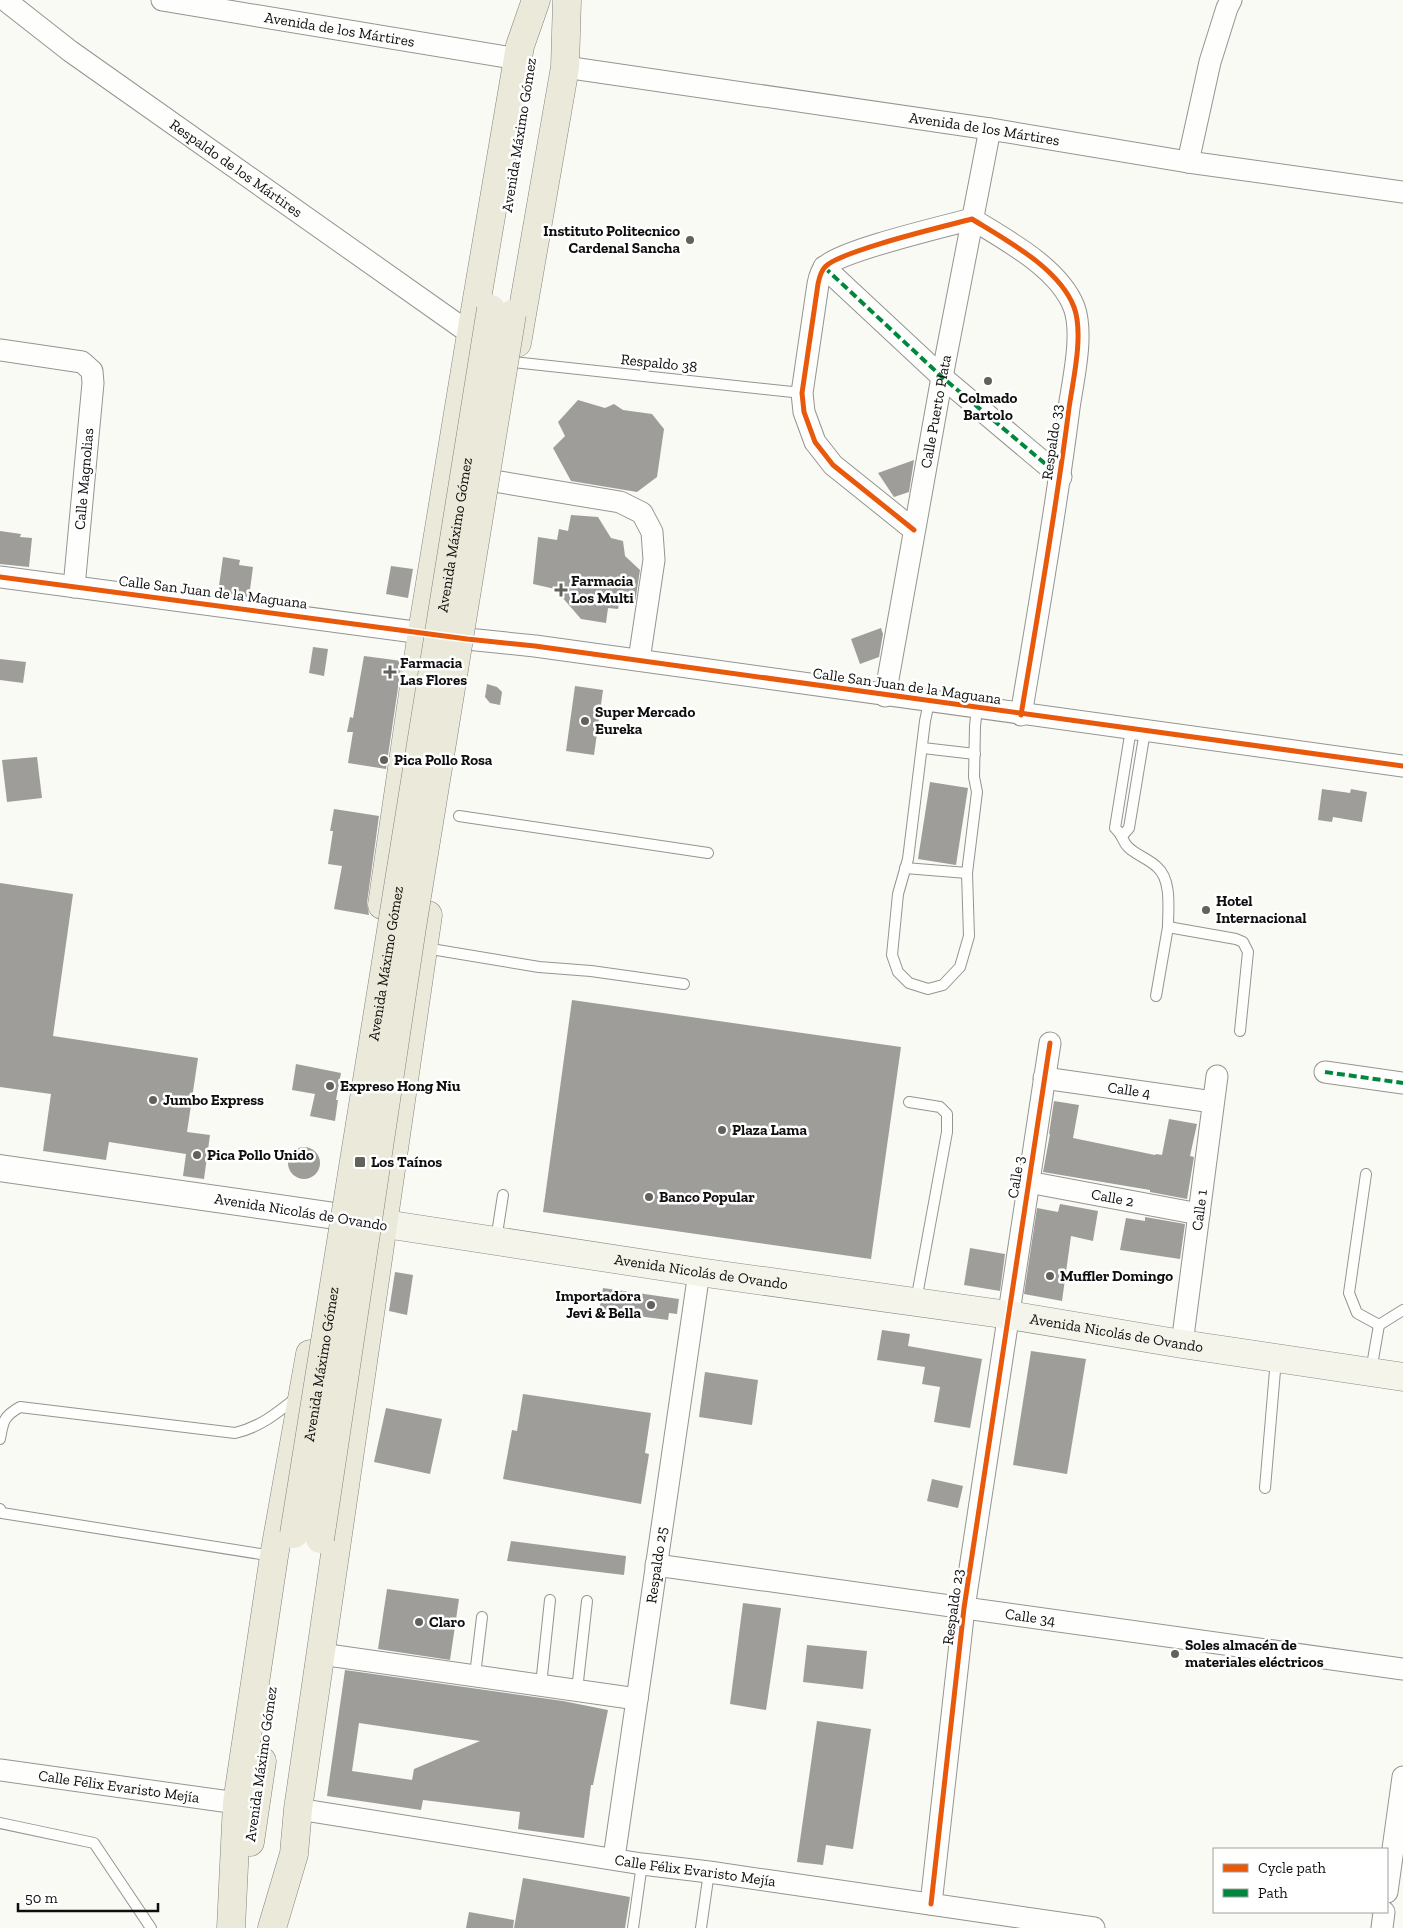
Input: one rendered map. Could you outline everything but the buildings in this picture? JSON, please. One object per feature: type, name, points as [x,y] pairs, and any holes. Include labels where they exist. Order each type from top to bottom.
[{"type":"main road","points":[[232,1928],[237,1803],[274,1556],[335,1216],[422,632],[471,334],[520,46],[537,0]]},
{"type":"main road","name":"Avenida Máximo Gómez","points":[[266,1928],[320,1538],[414,917],[502,312],[537,0]]},
{"type":"main road","points":[[272,1928],[294,1854],[298,1809],[467,640],[513,362],[565,67],[566,0]]},
{"type":"main road","name":"Avenida Máximo Gómez","points":[[232,1928],[256,1805],[294,1534],[502,312],[566,0]]},
{"type":"main road","name":"Avenida Nicolás de Ovando","points":[[335,1216],[382,1225],[699,1272],[1009,1315],[1182,1344],[1403,1377]]},
{"type":"street","name":"Respaldo de los Mártires","points":[[5,0],[70,51],[471,334]]},
{"type":"street","name":"Avenida de los Mártires","points":[[162,0],[518,59]]},
{"type":"street","points":[[1188,162],[1210,62],[1231,0]]},
{"type":"street","name":"Avenida de los Mártires","points":[[565,67],[990,129],[1188,162],[1403,192]]},
{"type":"street","name":"Calle Puerto Plata","points":[[885,696],[942,377],[990,129]]},
{"type":"street","points":[[914,530],[832,465],[815,442],[804,412],[802,393],[818,284],[824,267],[837,259],[875,246],[972,219]]},
{"type":"street","name":"Respaldo 33","points":[[972,219],[1010,243],[1041,266],[1062,287],[1074,308],[1078,339],[1061,476],[1021,715]]},
{"type":"street","points":[[824,267],[942,377],[1061,476]]},
{"type":"street","name":"Calle Magnolias","points":[[0,350],[82,362],[92,371],[93,383],[74,587]]},
{"type":"street","points":[[494,481],[620,502],[642,513],[652,532],[654,560],[639,660]]},
{"type":"street","name":"Calle San Juan de la Maguana","points":[[0,577],[422,632],[467,640],[535,646],[639,660],[1021,715],[1403,766]]},
{"type":"street","name":"Calle 3","points":[[1009,1315],[1050,1043]]},
{"type":"street","points":[[1325,1072],[1403,1083]]},
{"type":"street","name":"Calle 1","points":[[1182,1344],[1217,1076]]},
{"type":"street","name":"Calle 4","points":[[1044,1078],[1214,1102]]},
{"type":"street","name":"Avenida Nicolás de Ovando","points":[[0,1168],[335,1216]]},
{"type":"street","name":"Calle 2","points":[[1028,1182],[1199,1214]]},
{"type":"street","name":"Respaldo 25","points":[[614,1858],[699,1272]]},
{"type":"street","name":"Respaldo 23","points":[[931,1904],[964,1608],[1009,1315]]},
{"type":"street","name":"Calle 34","points":[[656,1565],[1403,1669]]},
{"type":"street","points":[[321,1654],[637,1699]]},
{"type":"street","name":"Calle Félix Evaristo Mejía","points":[[0,1770],[237,1803]]},
{"type":"street","points":[[1388,1885],[1403,1776]]},
{"type":"street","name":"Calle Félix Evaristo Mejía","points":[[298,1809],[614,1858],[642,1864],[1094,1928]]},
{"type":"street","points":[[1382,1928],[1384,1913]]},
{"type":"lane","name":"Respaldo 38","points":[[513,362],[802,393]]},
{"type":"lane","points":[[929,702],[905,868],[898,894],[892,955],[898,972],[909,983],[928,989],[943,985],[960,967],[969,936],[967,872],[977,792],[974,777],[975,726],[978,708]]},
{"type":"lane","points":[[1138,730],[1115,828],[1123,835],[1124,842],[1129,848],[1158,868],[1166,882],[1168,927],[1156,996]]},
{"type":"lane","points":[[923,748],[975,754]]},
{"type":"lane","points":[[458,816],[708,853]]},
{"type":"lane","points":[[905,868],[967,872]]},
{"type":"lane","points":[[1168,927],[1236,939],[1243,942],[1248,952],[1240,1031]]},
{"type":"lane","points":[[423,948],[539,967],[591,971],[684,984]]},
{"type":"lane","points":[[909,1102],[940,1107],[947,1114],[947,1132],[916,1302]]},
{"type":"lane","points":[[1366,1174],[1349,1293],[1357,1313],[1379,1325]]},
{"type":"lane","points":[[496,1241],[503,1195]]},
{"type":"lane","points":[[1371,1372],[1379,1325],[1403,1310]]},
{"type":"lane","points":[[1265,1488],[1276,1358]]},
{"type":"lane","points":[[0,1439],[8,1414],[20,1406],[235,1433],[252,1429],[269,1419],[303,1392]]},
{"type":"lane","points":[[0,1509],[2,1513],[274,1556]]},
{"type":"lane","points":[[541,1685],[550,1600]]},
{"type":"lane","points":[[577,1690],[586,1602]]},
{"type":"lane","points":[[475,1675],[482,1617]]},
{"type":"lane","points":[[0,1824],[94,1842],[152,1928]]},
{"type":"lane","points":[[633,1928],[642,1864]]},
{"type":"lane","points":[[701,1928],[709,1872]]},
{"type":"marked path","points":[[824,267],[942,377],[1061,477]]},
{"type":"marked path","points":[[1325,1072],[1403,1083]]},
{"type":"cycle path","points":[[914,530],[833,465],[815,442],[804,412],[802,393],[818,284],[825,267],[850,254],[972,219],[1030,256],[1057,280],[1067,293],[1077,318],[1078,343],[1075,371],[1053,524],[1021,715]]},
{"type":"cycle path","points":[[0,577],[467,639],[535,646],[1403,766]]},
{"type":"cycle path","points":[[931,1904],[964,1608],[1050,1043]]},
{"type":"place","name":"Instituto Politecnico Cardenal Sancha","points":[[690,240]]},
{"type":"place","name":"Colmado Bartolo","points":[[988,381]]},
{"type":"place","name":"Farmacia Los Multi","points":[[561,590]]},
{"type":"place","name":"Farmacia Las Flores","points":[[390,672]]},
{"type":"place","name":"Super Mercado Eureka","points":[[585,721]]},
{"type":"place","name":"Pica Pollo Rosa","points":[[384,760]]},
{"type":"place","name":"Hotel Internacional","points":[[1206,910]]},
{"type":"place","name":"Expreso Hong Niu","points":[[330,1086]]},
{"type":"place","name":"Jumbo Express","points":[[153,1100]]},
{"type":"place","name":"Plaza Lama","points":[[722,1130]]},
{"type":"place","name":"Pica Pollo Unido","points":[[197,1155]]},
{"type":"place","name":"Los Taínos","points":[[360,1162]]},
{"type":"place","name":"Banco Popular","points":[[649,1197]]},
{"type":"place","name":"Muffler Domingo","points":[[1050,1276]]},
{"type":"place","name":"Importadora Jevi & Bella","points":[[651,1305]]},
{"type":"place","name":"Claro","points":[[419,1622]]},
{"type":"place","name":"Soles almacén de materiales eléctricos","points":[[1175,1654]]}]
